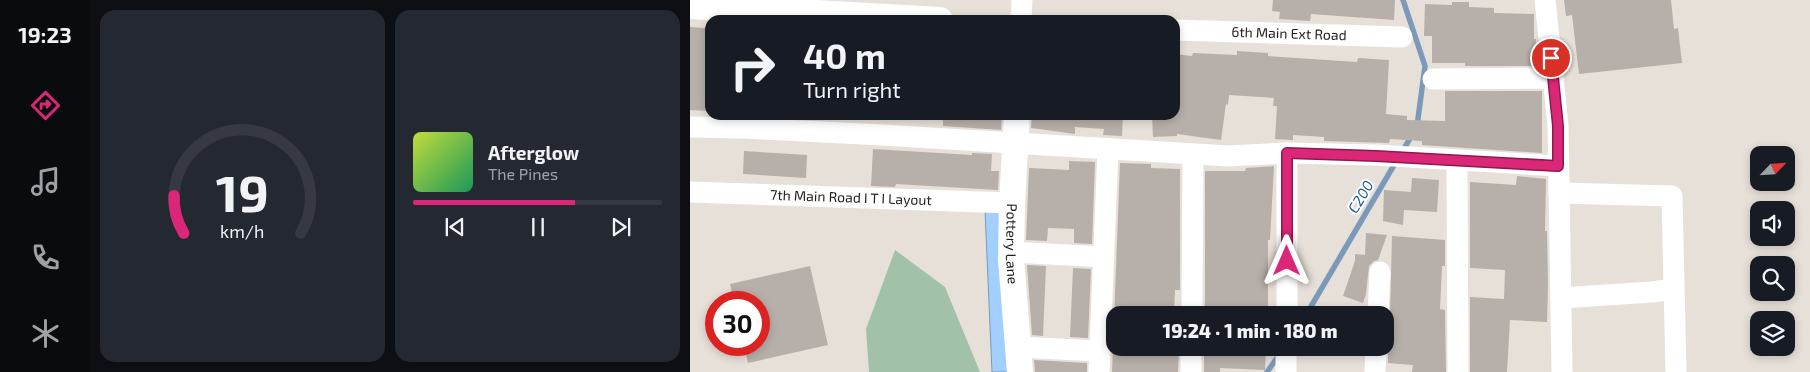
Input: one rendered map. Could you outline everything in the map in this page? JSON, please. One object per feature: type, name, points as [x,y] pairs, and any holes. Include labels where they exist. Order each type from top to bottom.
[{"type":"street","points":[[1021,15],[1022,0]]},
{"type":"street","points":[[1546,0],[1558,126],[1562,372]]},
{"type":"street","points":[[690,6],[751,5],[877,15]]},
{"type":"street","name":"6th Main Ext Road","points":[[1180,30],[1402,38]]},
{"type":"street","points":[[1433,79],[1553,78]]},
{"type":"street","name":"Pottery Lane","points":[[1017,120],[1011,252],[1019,359]]},
{"type":"street","points":[[690,127],[743,128],[1228,156],[1287,153],[1558,166]]},
{"type":"street","points":[[1099,372],[1108,148]]},
{"type":"street","points":[[1286,306],[1287,153]]},
{"type":"street","points":[[1192,306],[1193,154]]},
{"type":"street","points":[[1457,160],[1458,372]]},
{"type":"street","name":"7th Main Road I T I Layout","points":[[690,192],[1012,203]]},
{"type":"street","points":[[1559,193],[1672,196],[1676,372]]},
{"type":"street","points":[[1011,252],[1104,257]]},
{"type":"street","points":[[1378,306],[1380,272]]},
{"type":"street","points":[[1561,298],[1673,289]]},
{"type":"street","points":[[1019,359],[1100,351]]},
{"type":"street","points":[[1191,356],[1191,372]]},
{"type":"street","points":[[1375,372],[1376,356]]},
{"type":"green space","points":[[895,250],[945,287],[980,372],[869,372],[866,329]]},
{"type":"water","points":[[985,210],[1002,210],[1009,372],[992,372]]},
{"type":"building","points":[[1273,0],[1395,0],[1394,20],[1311,14],[1310,21],[1279,19],[1280,12],[1272,11]]},
{"type":"building","points":[[1564,0],[1671,0],[1674,29],[1678,28],[1682,63],[1579,74],[1572,15],[1566,16]]},
{"type":"building","points":[[1452,2],[1469,2],[1469,7],[1494,8],[1494,13],[1534,14],[1534,39],[1536,39],[1535,66],[1465,66],[1465,63],[1432,63],[1432,36],[1424,36],[1425,4],[1452,5]]},
{"type":"building","points":[[690,27],[705,28],[705,111],[690,110]]},
{"type":"building","points":[[1237,51],[1268,53],[1268,56],[1357,62],[1358,58],[1389,60],[1386,114],[1407,116],[1407,120],[1445,121],[1445,91],[1542,91],[1542,153],[1422,145],[1422,141],[1390,139],[1389,143],[1324,141],[1324,137],[1293,135],[1293,140],[1275,139],[1277,106],[1273,106],[1274,98],[1229,95],[1221,140],[1177,134],[1177,136],[1153,137],[1152,120],[1180,120],[1180,55],[1192,56],[1193,53],[1237,55]]},
{"type":"building","points":[[943,120],[1002,120],[1001,130],[943,126]]},
{"type":"building","points":[[1032,120],[1123,120],[1122,136],[1103,135],[1104,129],[1075,127],[1075,134],[1031,128]]},
{"type":"building","points":[[873,149],[972,155],[972,153],[992,154],[991,171],[999,171],[998,190],[896,184],[895,187],[871,186]]},
{"type":"building","points":[[744,151],[807,155],[806,178],[743,174]]},
{"type":"building","points":[[1069,161],[1095,162],[1092,244],[1074,243],[1074,229],[1048,228],[1047,241],[1026,240],[1029,168],[1069,170]]},
{"type":"building","points":[[1120,163],[1151,164],[1151,168],[1180,169],[1180,290],[1175,290],[1174,306],[1115,306]]},
{"type":"building","points":[[1274,166],[1270,240],[1268,240],[1268,306],[1205,306],[1205,171],[1245,171],[1246,168]]},
{"type":"building","points":[[1517,176],[1546,179],[1547,322],[1510,320],[1507,372],[1470,372],[1470,297],[1504,299],[1505,270],[1470,268],[1470,182],[1516,185]]},
{"type":"building","points":[[1412,178],[1439,180],[1437,212],[1404,210],[1403,225],[1383,221],[1384,190],[1411,192]]},
{"type":"building","points":[[1366,233],[1387,235],[1378,260],[1369,266],[1366,294],[1363,303],[1343,296],[1355,261],[1355,254],[1365,255]]},
{"type":"building","points":[[1392,236],[1445,240],[1445,266],[1442,266],[1440,309],[1445,310],[1446,372],[1412,372],[1413,365],[1388,363],[1388,356],[1394,356],[1394,306],[1390,306]]},
{"type":"building","points":[[1027,265],[1046,266],[1043,336],[1032,335]]},
{"type":"building","points":[[810,266],[828,345],[748,363],[746,356],[770,356],[770,291],[732,291],[730,284]]},
{"type":"building","points":[[1073,268],[1091,269],[1088,338],[1070,337]]},
{"type":"building","points":[[1113,356],[1179,356],[1178,372],[1112,372]]},
{"type":"building","points":[[1204,356],[1266,356],[1265,370],[1220,368],[1220,372],[1204,372]]},
{"type":"building","points":[[1034,360],[1087,363],[1087,372],[1035,372]]},
{"type":"waterway","name":"C200","points":[[1403,0],[1425,66],[1417,126]]},
{"type":"waterway","name":"C200","points":[[1402,152],[1412,135]]},
{"type":"waterway","name":"C200","points":[[1311,306],[1397,160]]},
{"type":"waterway","name":"C200","points":[[1267,372],[1278,356]]},
{"type":"route","points":[[1287,261],[1287,153],[1558,166],[1558,126],[1551,58]]}]
